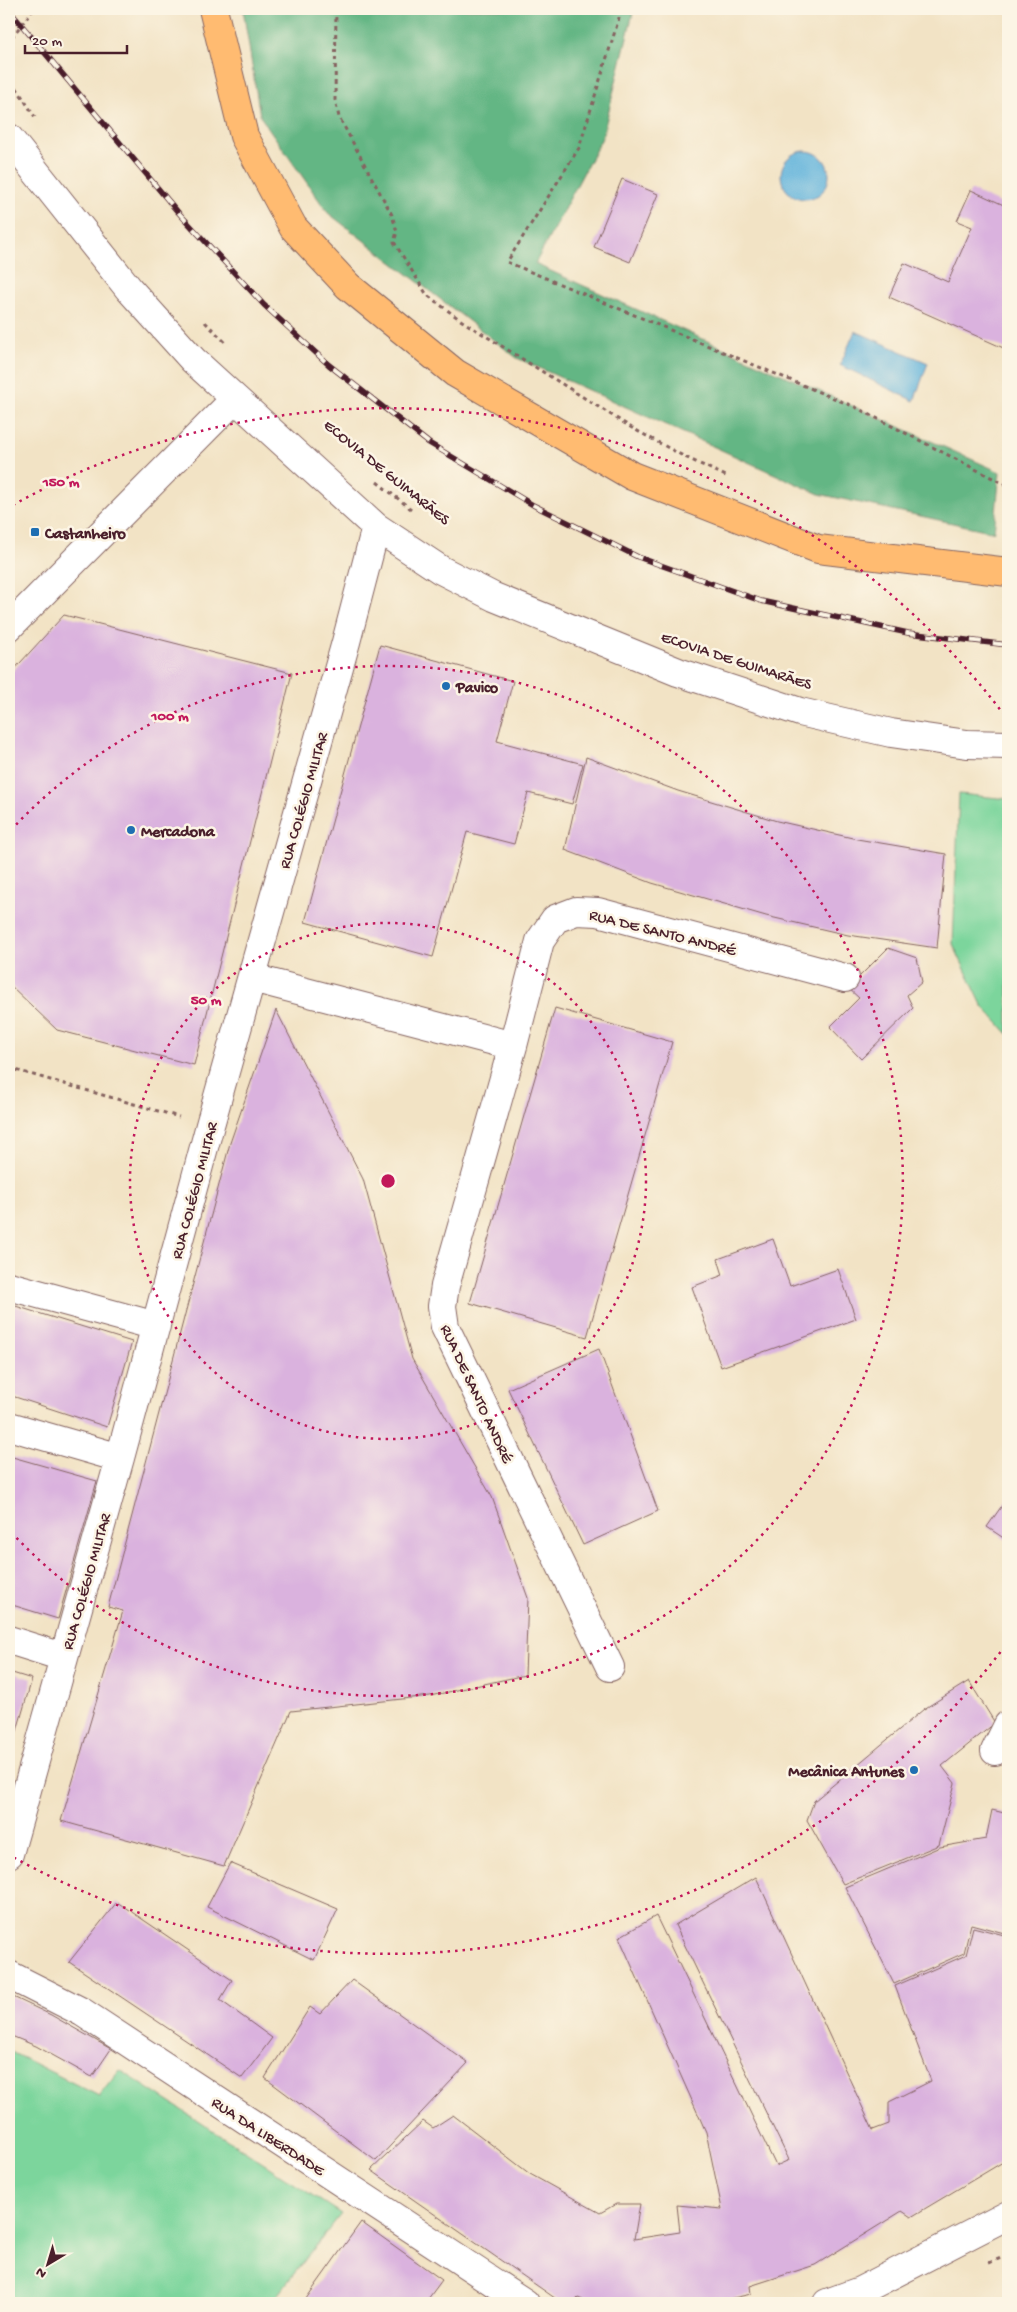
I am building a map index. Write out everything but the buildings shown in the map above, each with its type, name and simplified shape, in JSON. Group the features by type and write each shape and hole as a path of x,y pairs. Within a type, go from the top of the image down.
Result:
{"main road":[{"path":"213,9 244,136 293,227 348,286 455,373 632,476 818,549 1008,572"}],"street":[{"path":"9,138 129,289 193,360 376,527 440,570 494,597 678,672 800,712 891,733 967,744 1008,745"},
{"path":"9,627 235,399"},
{"name":"RUA COLÉGIO MILITAR","path":"9,1854 120,1458 210,1125 346,642 376,527"},
{"name":"RUA DE SANTO ANDRÉ","path":"610,1668 445,1327 442,1306 445,1286 513,1046 540,941 555,919 576,911 598,912 845,978"},
{"path":"252,978 513,1046"},
{"path":"9,1286 156,1326"},
{"path":"9,1426 120,1458"},
{"path":"9,1640 63,1656"},
{"path":"996,1751 1008,1725"},
{"name":"RUA DA LIBERDADE","path":"9,1975 82,2012 525,2303"},
{"path":"827,2303 860,2292 1008,2214"}],"path":[{"path":"34,9 11,38 11,79 37,120"},
{"path":"336,9 335,100 339,116 392,215 397,232 394,242 427,296 462,321 632,428 685,457 736,481"},
{"path":"619,9 618,18 579,148 507,262 854,407 1008,486"},
{"path":"201,318 233,351"},
{"name":"ECOVIA DE GUIMARÃES","path":"369,476 414,512"},
{"path":"9,1068 210,1125"}],"green space":[{"path":"243,9 634,9 602,138 535,264 1000,472 994,532 819,494 517,358 328,213 260,116"},
{"path":"959,794 1008,799 1008,1034 982,1005 953,944"},
{"path":"9,2051 99,2096 120,2070 341,2214 271,2303 9,2303"}],"water":[{"path":"800,151 810,151 822,158 829,170 829,180 822,192 810,199 800,199 792,195 785,188 781,180 781,170 785,162 792,155"},
{"path":"855,331 928,363 914,401 840,365"}],"railway":[{"path":"9,10 177,211 264,305 329,365 429,443 533,505 638,557 761,601 908,633 1008,645"}],"place":[{"name":"Castanheiro","path":"35,532"},
{"name":"Pavico","path":"446,686"},
{"name":"Mercadona","path":"131,830"},
{"name":"Mecânica Antunes","path":"914,1770"}]}
